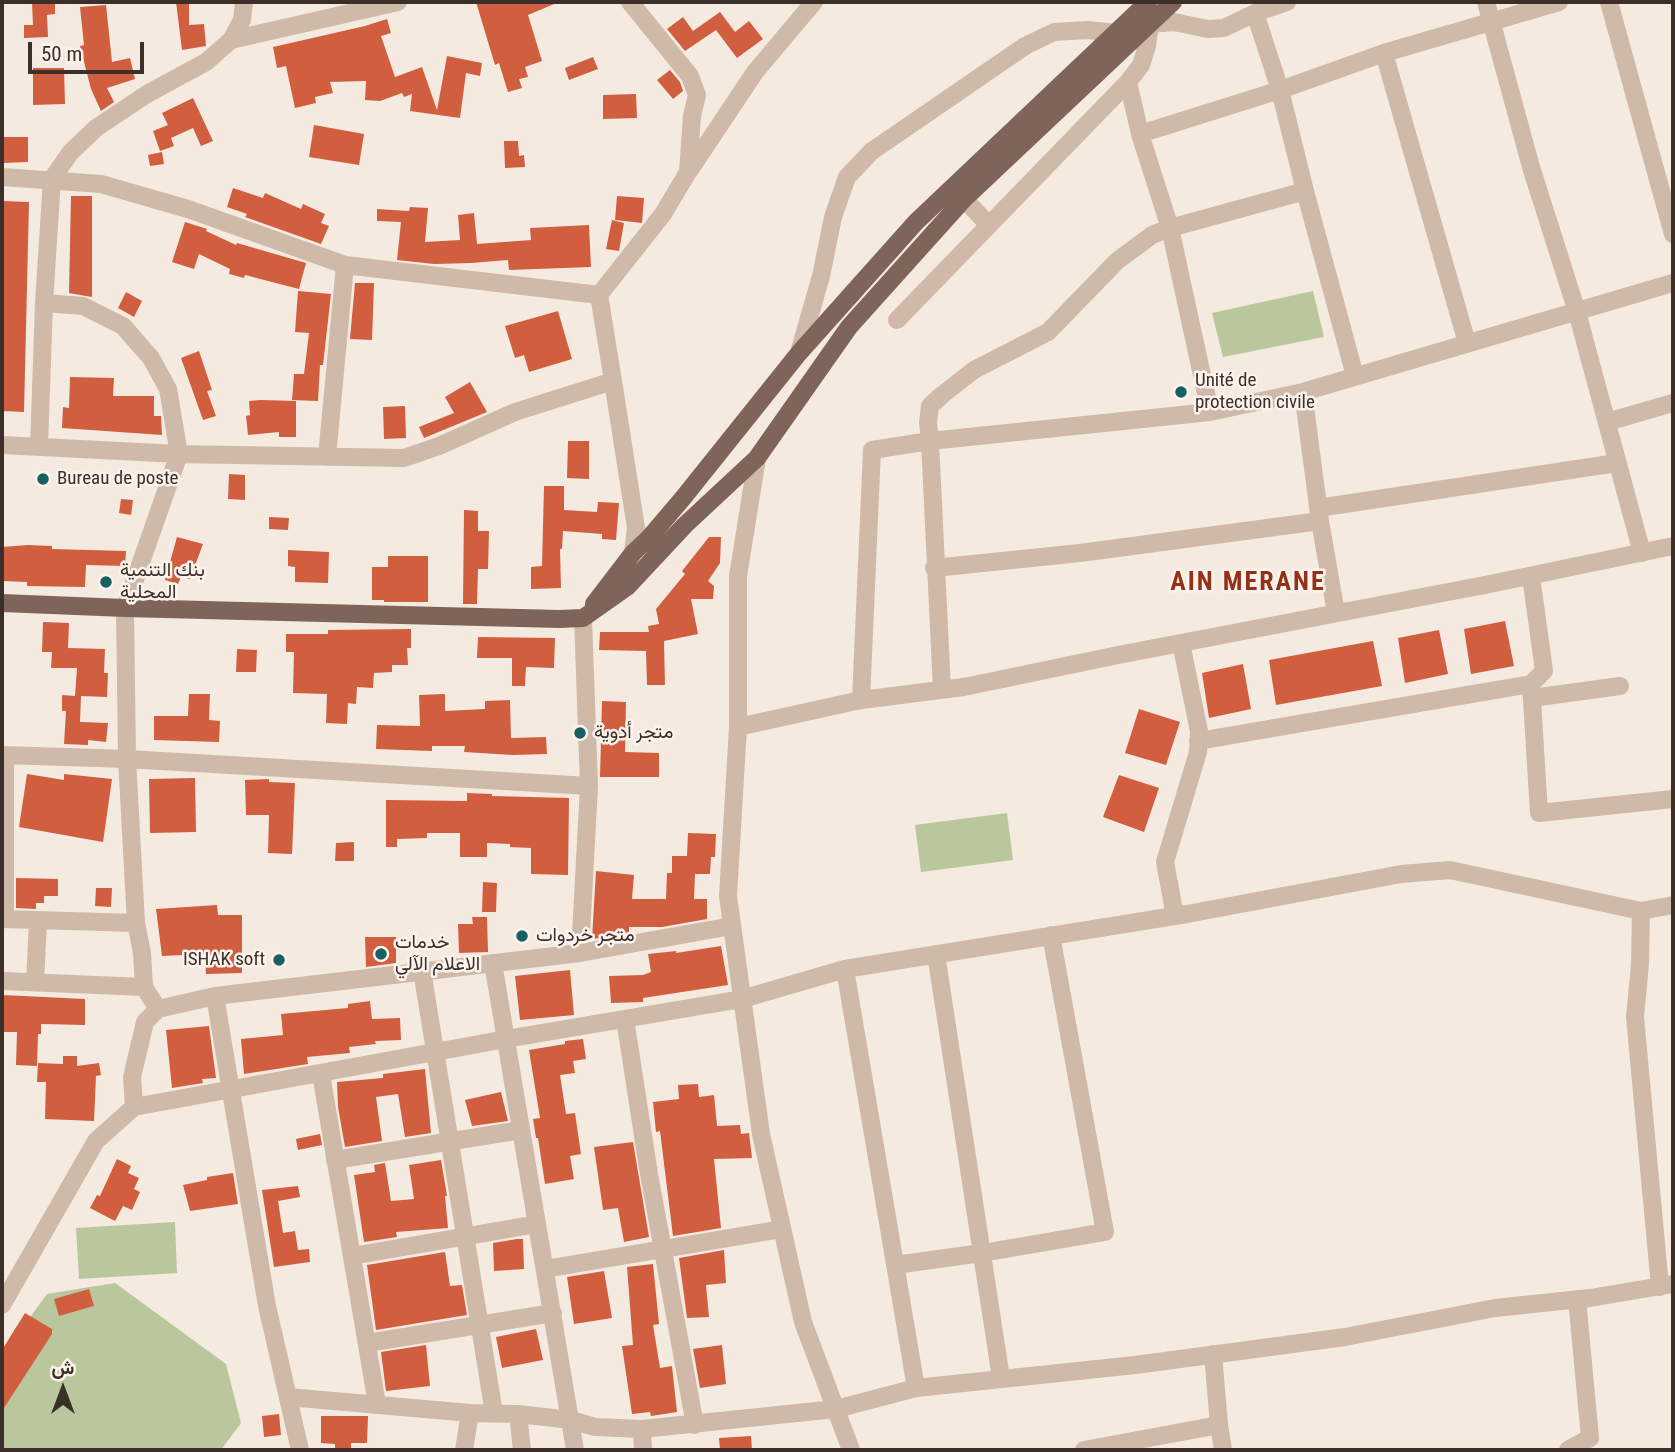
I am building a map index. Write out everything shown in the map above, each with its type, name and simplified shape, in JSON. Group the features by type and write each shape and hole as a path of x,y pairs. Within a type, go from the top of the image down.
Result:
{"main road":[{"path":"583,618 633,553 683,498 799,353 916,222 1148,2"},
{"path":"2,603 583,618 627,587 685,525 757,458 849,327 964,199 1173,2"}],"street":[{"path":"39,446 52,179 70,153 96,128 147,94 206,62 231,40 242,20 244,2"},
{"path":"231,40 398,2"},
{"path":"629,2 690,75 697,95 692,116 688,172"},
{"path":"633,553 636,528 599,295 663,214 755,72 814,2"},
{"path":"897,320 1128,82 1140,65 1147,46 1150,24 1174,22 1208,29 1224,28 1287,2"},
{"path":"1486,2 1531,167 1577,312 1642,553"},
{"path":"1140,134 1280,90 1384,53 1559,2"},
{"path":"1609,2 1673,234"},
{"path":"1255,13 1280,90 1355,376"},
{"path":"799,353 821,276 833,216 847,177 872,151 1025,46 1054,32 1088,30 1116,33"},
{"path":"1384,53 1467,343"},
{"path":"1128,82 1140,134 1170,228 1210,412"},
{"path":"2,177 101,184 163,202 345,265 599,295"},
{"path":"942,690 934,568 928,422 930,407 974,370 1048,332 1117,261 1152,235 1305,191"},
{"path":"964,199 989,225"},
{"path":"327,457 345,265"},
{"path":"861,701 872,450 930,441 1210,412 1303,392 1673,283"},
{"path":"44,303 83,306 123,326 151,358 168,389 179,454 125,608 127,759 136,923 142,953 144,987 158,1009"},
{"path":"2,445 179,454 404,458 439,446 515,412 613,382"},
{"path":"1303,392 1319,515 1336,613"},
{"path":"1607,422 1673,403"},
{"path":"757,458 738,576 738,727 728,896 761,1134 782,1229 803,1322 851,1450"},
{"path":"934,568 1080,553 1617,463"},
{"path":"738,727 861,701 942,690 1531,576 1673,546"},
{"path":"1531,576 1544,671 1531,691 1539,813 1673,799"},
{"path":"580,953 589,786 583,618"},
{"path":"1175,916 1165,862 1198,752 1199,731 1181,643"},
{"path":"1198,741 1531,691 1620,686"},
{"path":"136,923 3,919 4,755 127,759 589,786"},
{"path":"2,1306 96,1141 134,1107 742,999 845,970 1175,916 1401,874 1450,870 1641,911 1673,905"},
{"path":"288,1397 470,1413 518,1414 571,1420 595,1427 642,1429 695,1425 836,1409 916,1388 1135,1365 1345,1337 1495,1308 1666,1285 1635,1017 1641,911"},
{"path":"35,982 38,921"},
{"path":"134,1107 132,1077 145,1022 158,1009 215,996 580,953 732,926"},
{"path":"895,1265 1105,1232 1051,935"},
{"path":"936,954 1001,1378"},
{"path":"493,963 575,1450"},
{"path":"845,970 916,1388"},
{"path":"422,971 494,1413"},
{"path":"2,981 144,987"},
{"path":"215,996 258,1258 300,1450"},
{"path":"625,1019 695,1425"},
{"path":"321,1074 377,1404"},
{"path":"335,1160 521,1130"},
{"path":"352,1256 537,1224"},
{"path":"545,1269 782,1229"},
{"path":"1568,1450 1590,1444 1577,1299"},
{"path":"367,1343 552,1313"},
{"path":"1213,1354 1223,1450"},
{"path":"464,1450 470,1413"},
{"path":"518,1414 522,1450"},
{"path":"1084,1450 1219,1425"},
{"path":"642,1429 643,1450"}],"green space":[{"path":"1313,291 1324,337 1223,357 1212,313"},
{"path":"1007,813 1013,860 921,872 915,825"},
{"path":"175,1222 177,1273 79,1279 76,1228"},
{"path":"115,1283 226,1364 241,1423 221,1450 2,1450 2,1356 47,1294"}],"building":[{"path":"32,2 55,2 55,14 47,15 48,37 24,38 24,25 33,25"},
{"path":"176,2 189,2 189,25 204,24 206,46 182,50"},
{"path":"476,2 559,2 528,15 542,61 525,67 528,77 519,79 522,88 508,92 499,63 495,65"},
{"path":"106,5 112,62 130,58 135,79 107,88 114,102 101,111 91,89 80,46 84,45 80,7"},
{"path":"720,12 735,32 749,21 763,39 737,58 716,30 685,51 667,29 683,17 693,31"},
{"path":"387,19 391,33 381,36 395,77 422,67 437,110 447,56 482,63 480,76 466,73 460,118 410,111 412,94 404,97 402,93 380,101 365,100 366,81 330,82 333,93 315,97 316,103 295,108 286,66 277,68 273,47"},
{"path":"593,57 598,69 569,80 565,68"},
{"path":"33,68 64,68 65,104 33,105"},
{"path":"670,70 680,82 683,91 673,99 657,80"},
{"path":"636,94 637,118 603,119 603,95"},
{"path":"193,98 213,141 201,146 193,128 171,138 174,146 160,151 153,131 168,125 162,113"},
{"path":"314,125 364,134 359,165 309,157"},
{"path":"2,137 28,137 28,162 2,163"},
{"path":"504,141 518,141 519,156 524,155 525,167 505,168"},
{"path":"162,152 164,164 150,166 148,155"},
{"path":"233,188 263,198 265,193 301,209 303,204 325,214 321,223 329,226 321,244 245,217 247,214 227,207"},
{"path":"71,196 92,196 92,297 69,293"},
{"path":"617,196 644,198 642,223 615,220"},
{"path":"2,201 29,202 24,412 2,411"},
{"path":"410,207 428,208 425,242 460,240 458,215 474,213 477,244 531,240 530,228 589,225 591,267 509,270 508,260 434,264 397,260 401,222 377,221 377,209 409,211"},
{"path":"612,220 624,223 619,251 606,249"},
{"path":"185,222 207,229 206,231 236,245 237,243 306,263 299,289 245,275 244,278 229,274 230,269 199,254 194,269 172,262"},
{"path":"355,283 374,283 372,340 350,339"},
{"path":"298,291 331,294 323,365 320,365 318,401 292,400 294,374 304,374 309,333 295,332"},
{"path":"126,292 142,301 134,317 118,308"},
{"path":"558,311 572,359 529,372 524,355 515,358 505,326"},
{"path":"199,351 212,390 207,391 216,416 203,420 181,358"},
{"path":"70,377 114,378 113,396 154,396 154,416 161,416 162,435 62,428 63,407 69,408"},
{"path":"470,382 487,412 424,438 419,427 454,413 445,397"},
{"path":"249,401 296,401 296,437 279,437 279,432 248,435 246,416 250,415"},
{"path":"405,406 406,438 384,439 383,407"},
{"path":"568,441 589,441 589,479 567,478"},
{"path":"229,474 245,475 245,500 228,499"},
{"path":"544,486 564,486 564,510 597,512 598,502 619,503 616,540 602,539 602,534 563,531 560,549 561,588 531,589 531,567 542,566"},
{"path":"121,499 133,500 131,515 119,513"},
{"path":"464,510 478,511 478,531 489,531 488,569 478,569 477,604 463,604"},
{"path":"269,517 289,518 288,530 269,529"},
{"path":"177,537 203,544 190,579 181,577 178,584 165,580"},
{"path":"709,537 721,537 720,563 708,581 714,586 713,599 691,599 698,634 664,641 665,685 647,685 646,651 599,650 600,632 649,632 648,626 659,624 656,609 685,574 682,571"},
{"path":"52,546 52,549 126,551 125,566 86,565 85,587 27,586 27,582 2,581 2,547"},
{"path":"288,550 329,552 328,583 295,582 295,567 288,566"},
{"path":"388,556 428,556 428,602 372,600 372,567 388,567"},
{"path":"1505,621 1514,666 1471,674 1464,629"},
{"path":"43,622 69,623 68,648 105,649 107,697 81,696 80,722 108,723 106,742 88,740 88,745 64,744 66,711 62,711 62,695 75,696 77,668 51,668 52,652 42,652"},
{"path":"411,629 411,648 407,648 408,665 392,665 392,672 374,673 373,688 357,687 356,704 348,703 347,724 326,723 327,694 293,693 294,652 286,652 286,634 328,634 328,630"},
{"path":"1439,630 1448,674 1405,683 1398,638"},
{"path":"478,637 555,638 554,668 526,667 525,686 512,686 512,658 477,658"},
{"path":"1373,641 1382,686 1276,705 1269,660"},
{"path":"237,649 257,650 256,672 236,672"},
{"path":"1243,664 1251,709 1209,718 1202,673"},
{"path":"189,694 210,694 209,720 220,721 219,742 154,740 154,716 188,716"},
{"path":"445,694 445,711 485,709 485,701 510,700 511,738 546,737 547,754 464,752 465,746 432,746 432,751 376,749 377,725 420,726 419,695"},
{"path":"602,701 626,702 625,752 659,753 659,777 600,777"},
{"path":"1139,709 1180,722 1166,765 1125,753"},
{"path":"27,774 64,780 64,774 112,779 103,842 19,827"},
{"path":"1119,775 1159,788 1144,832 1103,817"},
{"path":"195,778 196,832 150,833 149,779"},
{"path":"269,779 269,782 295,783 292,854 268,853 269,815 246,815 245,780"},
{"path":"467,793 569,798 568,875 531,874 531,848 510,847 510,844 487,843 487,857 460,857 460,833 427,833 427,838 397,839 397,847 386,847 386,800 467,801"},
{"path":"688,833 716,834 715,857 711,857 710,874 695,874 694,899 707,899 707,919 662,927 629,927 629,933 607,931 607,937 592,939 596,871 634,875 632,899 666,899 667,873 672,873 672,856 687,856"},
{"path":"354,842 354,861 335,861 336,843"},
{"path":"16,878 58,879 58,896 44,896 44,903 36,903 36,909 16,908"},
{"path":"483,882 497,883 496,912 482,912"},
{"path":"96,888 112,888 111,907 95,906"},
{"path":"217,905 218,915 242,915 242,973 206,974 205,954 162,956 156,909"},
{"path":"472,917 487,917 488,952 459,953 458,924 473,924"},
{"name":"خدمات الاعلام الآلي","path":"365,937 396,937 396,963 366,967"},
{"path":"721,946 728,985 643,998 643,1002 611,1003 609,976 643,975 651,972 648,954"},
{"path":"570,970 574,1015 520,1020 515,976"},
{"path":"2,995 85,999 85,1025 41,1024 37,1066 16,1065 17,1032 2,1032"},
{"path":"370,1001 372,1019 400,1018 401,1040 375,1041 376,1044 349,1047 350,1053 307,1057 308,1064 244,1074 241,1039 283,1035 281,1014 348,1008 348,1004"},
{"path":"209,1026 216,1078 202,1079 203,1083 172,1088 166,1030"},
{"path":"583,1039 586,1059 573,1061 575,1073 560,1075 566,1114 575,1113 581,1154 570,1156 574,1179 545,1184 533,1119 540,1118 529,1050"},
{"path":"63,1056 77,1056 77,1066 99,1063 101,1075 96,1076 94,1121 45,1119 46,1082 37,1082 38,1063 63,1064"},
{"path":"425,1069 431,1133 405,1137 398,1094 376,1097 382,1141 345,1147 337,1082 383,1078 383,1074"},
{"path":"698,1084 699,1097 714,1095 717,1126 740,1125 741,1134 749,1133 752,1158 714,1159 721,1228 673,1236 660,1131 656,1132 653,1102 679,1099 678,1085"},
{"path":"501,1092 508,1121 472,1126 465,1100"},
{"path":"320,1134 322,1145 298,1150 296,1139"},
{"path":"633,1142 649,1237 624,1242 618,1208 603,1210 594,1147"},
{"path":"117,1159 131,1166 128,1173 139,1178 134,1189 140,1192 132,1210 123,1206 115,1221 90,1208 97,1195 100,1196"},
{"path":"441,1160 447,1196 448,1228 396,1232 397,1237 364,1242 354,1175 375,1172 374,1165 385,1163 391,1201 414,1199 409,1165"},
{"path":"233,1173 238,1204 190,1211 183,1185 207,1180 207,1177"},
{"path":"298,1186 300,1197 278,1201 283,1233 295,1231 298,1250 309,1249 310,1262 274,1267 262,1190"},
{"path":"523,1239 524,1269 494,1271 493,1243"},
{"path":"724,1250 726,1283 706,1285 709,1317 687,1318 679,1258"},
{"path":"445,1252 450,1286 462,1285 467,1315 376,1330 367,1265"},
{"path":"653,1264 659,1324 653,1325 660,1368 672,1366 677,1412 651,1416 650,1412 632,1414 622,1346 633,1345 627,1267"},
{"path":"604,1271 612,1318 574,1324 567,1277"},
{"path":"89,1289 94,1306 59,1316 54,1299"},
{"path":"25,1313 52,1329 52,1334 2,1411 2,1350"},
{"path":"536,1329 543,1360 502,1368 496,1337"},
{"path":"426,1345 430,1386 386,1391 381,1352"},
{"path":"722,1345 726,1384 700,1388 693,1349"},
{"path":"279,1414 281,1435 264,1437 262,1416"},
{"path":"321,1416 368,1416 367,1443 351,1443 351,1450 335,1450 335,1444 321,1443"},
{"path":"751,1436 752,1450 720,1450 719,1438"}],"place":[{"name":"Unité de protection civile","path":"1181,392"},
{"name":"Bureau de poste","path":"43,479"},
{"name":"بنك التنمية المحلية","path":"106,582"},
{"name":"متجر أدوية","path":"580,733"},
{"name":"متجر خردوات","path":"522,936"},
{"name":"خدمات الاعلام الآلي","path":"381,954"},
{"name":"ISHAK soft","path":"279,960"}],"district":[{"name":"AIN MERANE","path":"1248,583"}]}
